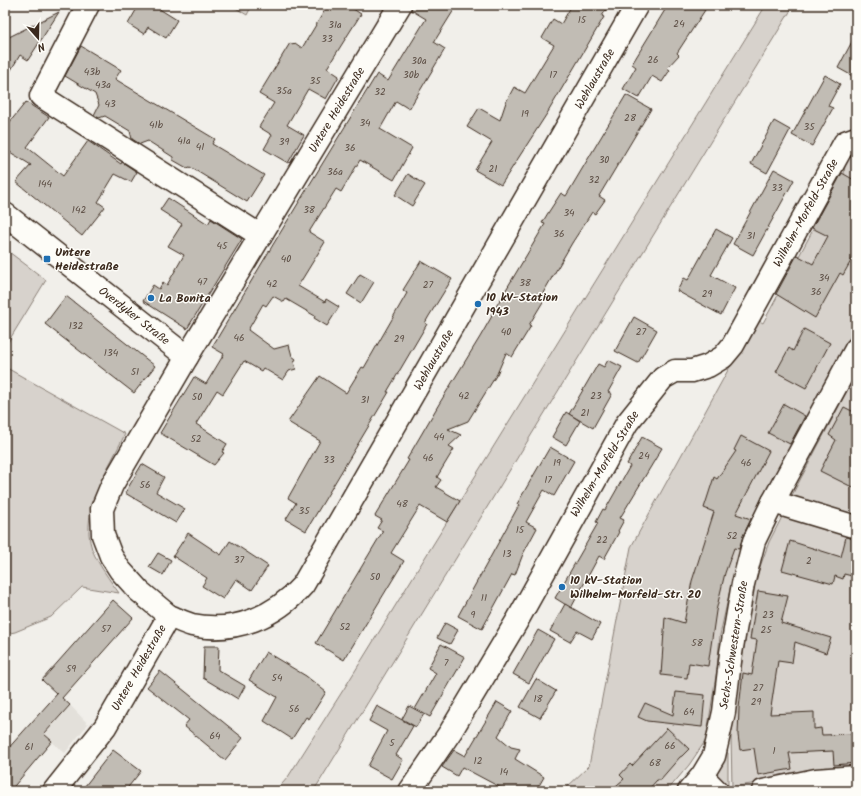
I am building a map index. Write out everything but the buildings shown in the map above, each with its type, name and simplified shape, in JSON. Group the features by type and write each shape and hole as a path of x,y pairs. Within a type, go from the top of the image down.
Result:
{"street":[{"path":"88,5 41,96 261,236"},
{"name":"Untere Heidestraße","path":"54,791 105,727 169,616 140,591 120,570 111,556 103,535 102,509 112,485 187,357 400,5"},
{"name":"Wehlaustraße","path":"169,616 193,625 218,626 247,622 271,613 283,606 303,585 638,5"},
{"name":"Wilhelm-Morfeld-Straße","path":"410,791 451,731 517,621 627,422 663,378 676,371 692,371 708,366 723,357 733,345 845,142 856,138"},
{"name":"Overdyker Straße","path":"5,214 187,357"},
{"name":"Sechs-Schwestern-Straße","path":"703,786 714,756 724,712 731,653 743,584 754,541 773,502 856,348"},
{"path":"773,502 856,527"},
{"path":"762,791 816,780 856,777"}],"shaded area":[{"path":"231,5 252,5 247,15"},
{"path":"766,5 794,5 318,784 313,791 276,791 288,777 347,684"},
{"path":"856,153 856,326 751,520 731,585 720,635 717,669 706,740 689,765 667,791 563,791 589,766 631,547 756,319 763,323 821,215 815,211 830,183 837,186 844,174 846,157"},
{"path":"5,249 46,280 5,347"},
{"path":"5,367 125,434 104,475 89,519 89,534 94,554 119,593 82,587 51,617 15,632 5,634"},
{"path":"856,374 856,518 791,497"},
{"path":"783,515 856,537 856,771 808,775 732,787 731,735 750,607 757,575 769,542"},
{"path":"70,705 88,724 65,753 44,735"},
{"path":"725,751 728,753 728,787 723,788 714,773"}],"place":[{"name":"Untere Heidestraße","path":"47,259"},
{"name":"La Bonita","path":"151,298"},
{"name":"10 kV-Station 1943","path":"478,304"},
{"name":"10 kV-Station Wilhelm-Morfeld-Str. 20","path":"562,587"}]}
